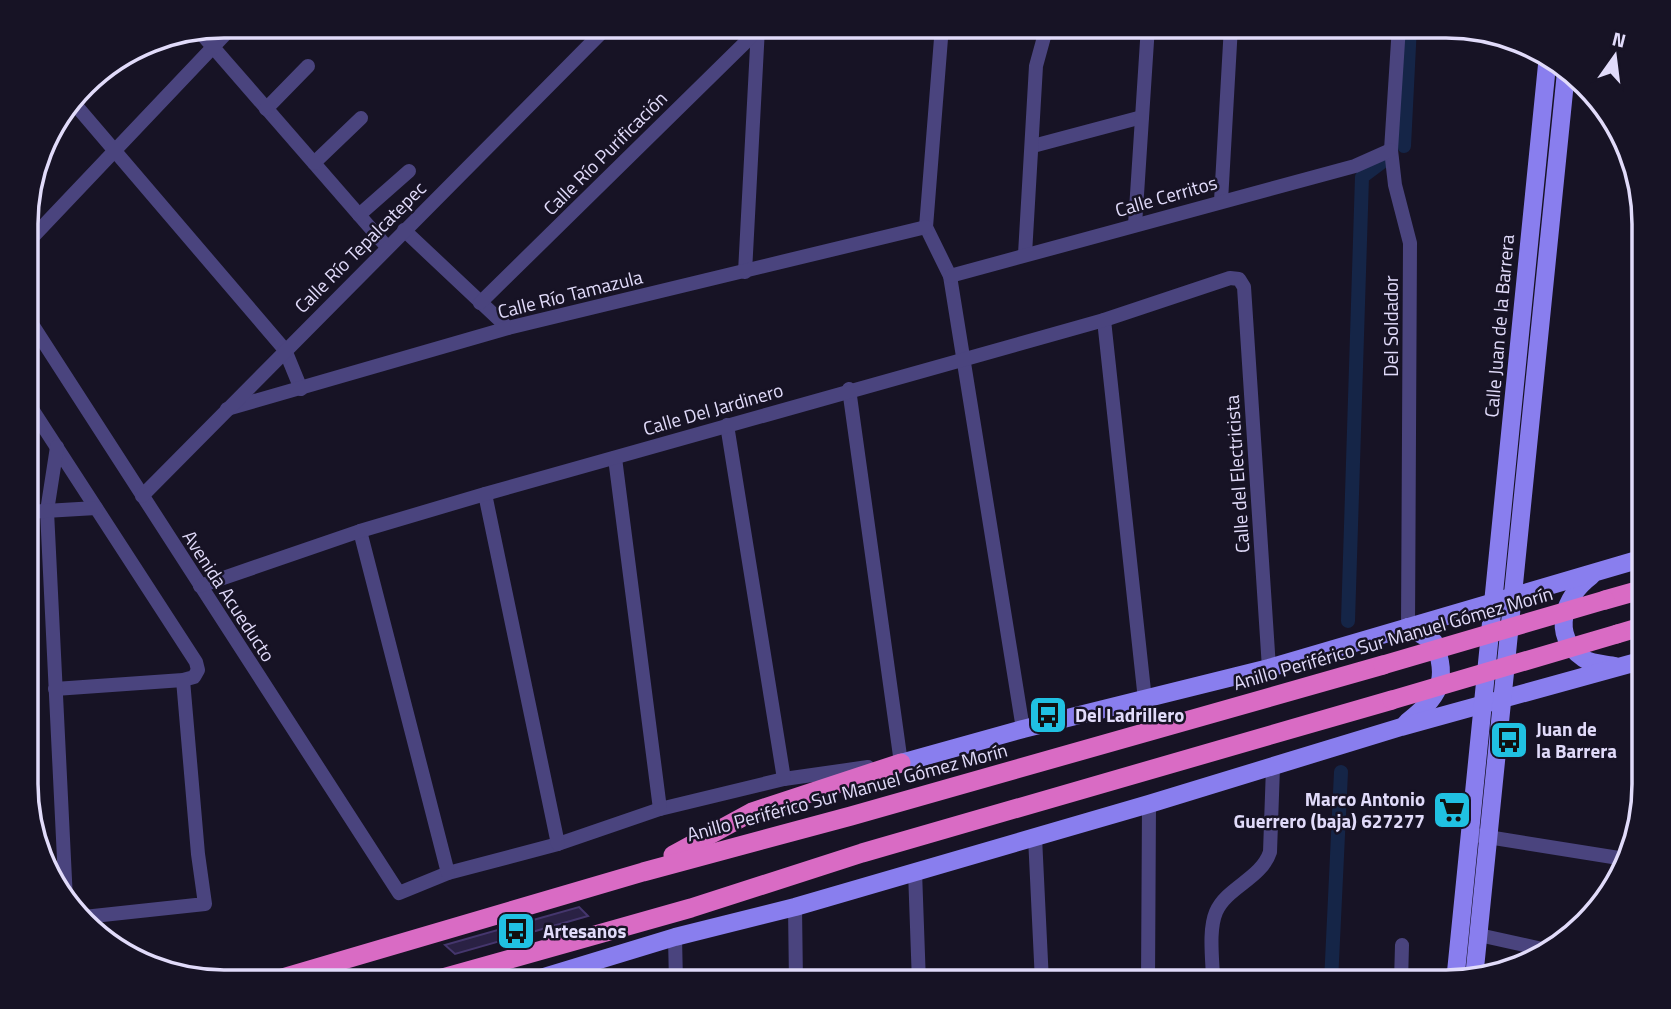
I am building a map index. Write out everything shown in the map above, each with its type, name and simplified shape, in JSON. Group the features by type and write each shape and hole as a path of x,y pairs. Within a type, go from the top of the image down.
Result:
{"highway":[{"name":"Anillo Periférico Sur Manuel Gómez Morín","path":"306,970 1632,592"},
{"path":"470,970 691,908 862,853 1632,630"},
{"path":"643,872 752,812 901,763"}],"main road":[{"name":"Calle Juan de la Barrera","path":"1456,970 1547,68"},
{"name":"Calle Juan de la Barrera","path":"1475,968 1565,82"},
{"path":"1541,118 1560,120"},
{"path":"1529,228 1549,230"},
{"path":"901,763 1023,729 1269,668 1632,562"},
{"path":"1594,573 1577,586 1566,602 1563,625 1569,641 1584,659 1620,667"},
{"path":"1401,727 1428,707 1443,676 1434,642 1408,627"},
{"path":"567,970 1149,804 1401,727 1632,664"}],"street":[{"path":"39,230 112,150 220,39"},
{"name":"Calle Río Tepalcatepec","path":"142,496 595,39"},
{"name":"Calle Río Purificación","path":"480,303 747,39"},
{"path":"745,272 757,39"},
{"path":"941,39 926,227 950,276 1023,729"},
{"path":"1026,254 1036,66 1043,39"},
{"path":"1135,225 1148,39"},
{"path":"1221,201 1230,39"},
{"name":"Del Soldador","path":"1398,39 1391,150 1395,185 1410,243 1408,627"},
{"path":"207,40 387,247"},
{"path":"267,109 308,66"},
{"path":"79,109 285,350 300,389"},
{"path":"1033,146 1142,117"},
{"path":"314,163 362,118"},
{"name":"Calle Cerritos","path":"950,276 1355,166 1391,150"},
{"path":"359,215 409,171"},
{"name":"Calle Río Tamazula","path":"227,409 508,328 926,227"},
{"path":"404,230 508,328"},
{"name":"Calle Del Jardinero","path":"200,586 359,531 849,389 1104,320 1230,278 1239,279"},
{"name":"Calle del Electricista","path":"1239,279 1244,287 1269,668"},
{"path":"1104,320 1145,700"},
{"name":"Avenida Acueducto","path":"39,335 399,893 448,873"},
{"path":"359,531 448,873 558,844 660,809 784,779 901,763 849,389"},
{"path":"39,420 196,662 198,670 194,677 183,680 55,689"},
{"path":"727,425 784,779"},
{"path":"57,447 47,511 62,876"},
{"path":"615,458 660,809"},
{"path":"485,494 558,844"},
{"path":"39,511 96,508"},
{"path":"94,916 205,904 183,680"},
{"path":"1213,970 1215,915 1220,904 1266,863 1270,852 1273,767"},
{"path":"1148,970 1149,804"},
{"path":"1469,834 1617,858"},
{"path":"1035,837 1041,970"},
{"path":"915,871 919,970"},
{"path":"794,907 796,970"},
{"path":"1479,935 1535,947"},
{"path":"675,937 676,970"},
{"path":"1401,970 1402,945"}],"building":[{"name":"Artesanos","path":"579,907 588,916 455,954 445,945"}],"waterway":[{"path":"1404,146 1409,39"},
{"path":"1348,621 1362,177 1382,162"},
{"path":"1332,970 1341,772"}],"place":[{"name":"Del Ladrillero","path":"1048,715"},
{"name":"Juan de la Barrera","path":"1509,740"},
{"name":"Marco Antonio Guerrero (baja) 627277","path":"1452,810"},
{"name":"Artesanos","path":"516,931"}]}
